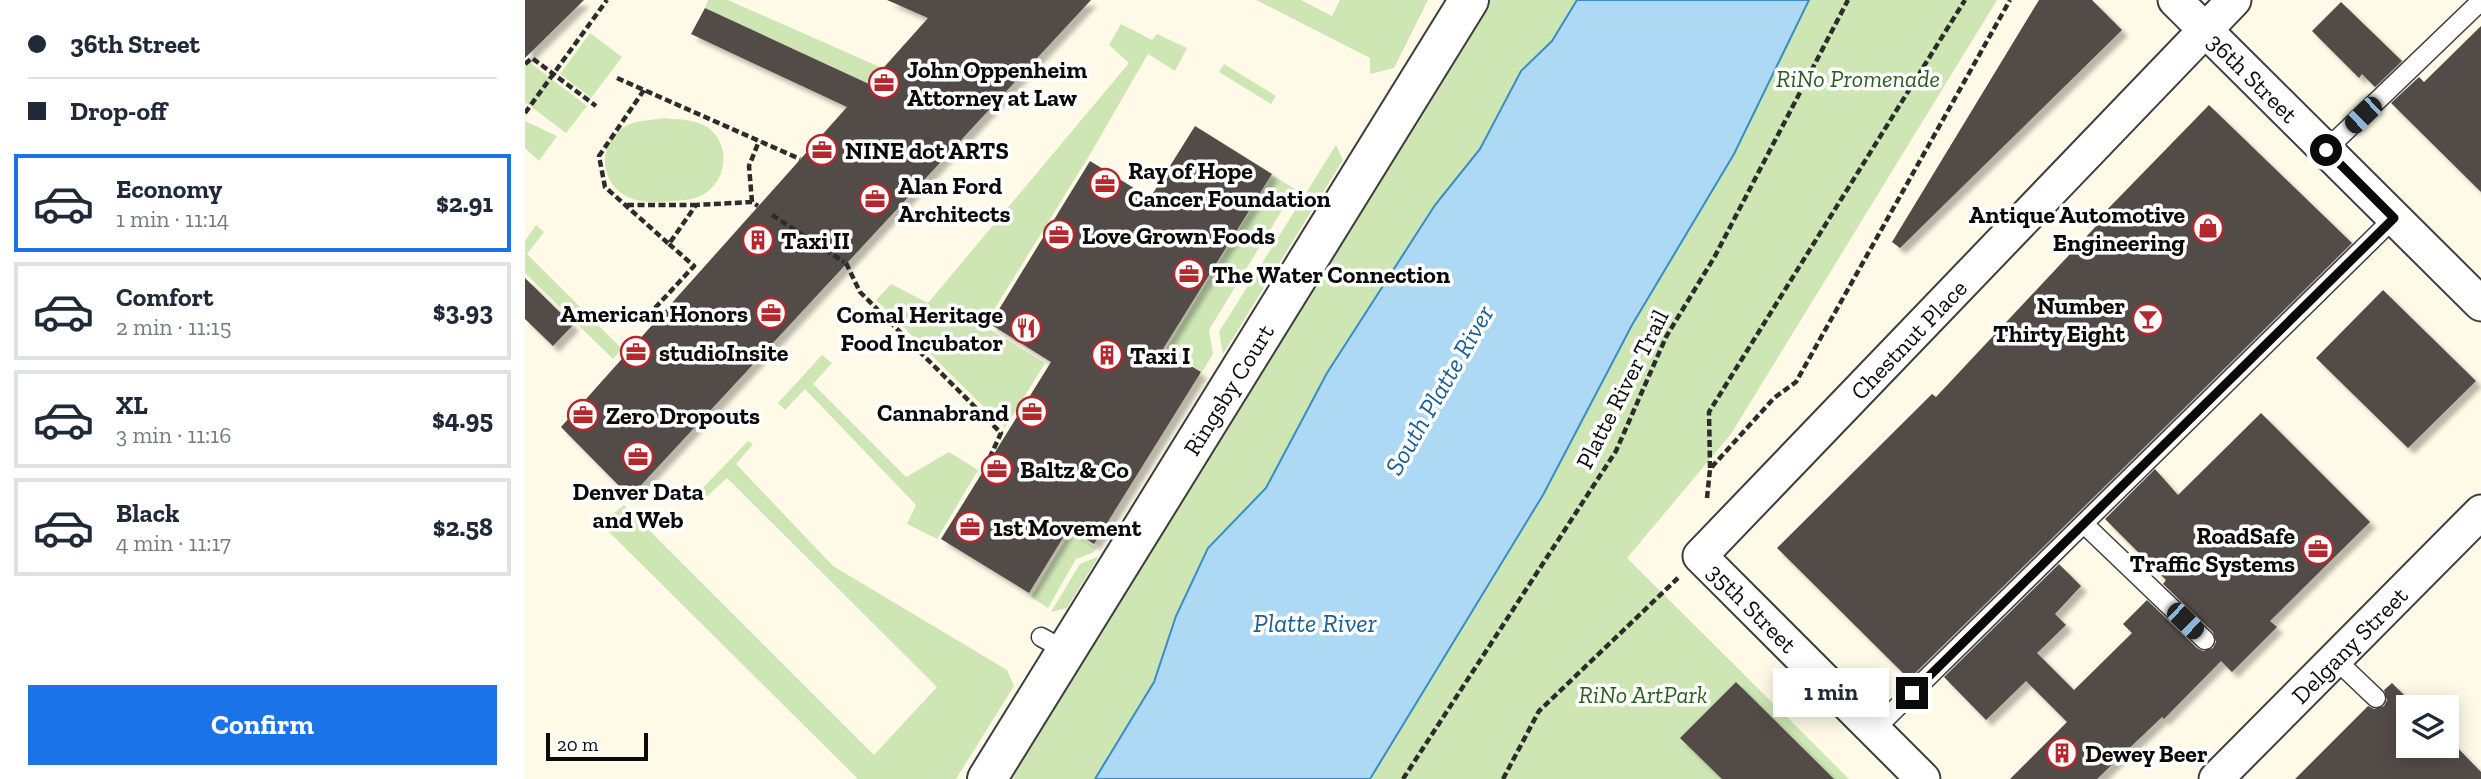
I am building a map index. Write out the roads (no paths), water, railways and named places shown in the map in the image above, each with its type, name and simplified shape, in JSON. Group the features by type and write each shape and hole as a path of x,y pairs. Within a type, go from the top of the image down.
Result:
{"street":[{"name":"Ringsby Court","path":"987,779 1053,644 1469,0"},
{"name":"36th Street","path":"2175,0 2481,304"},
{"name":"Chestnut Place","path":"1700,556 2234,0"},
{"name":"Delgany Street","path":"2216,779 2481,512"},
{"name":"35th Street","path":"1700,556 1923,779"}],"lane":[{"path":"2326,150 2481,1"},
{"path":"1874,730 2394,218"},
{"path":"2084,524 2205,640"},
{"path":"2335,659 2377,698"}],"water":[{"name":"Platte River","path":"1577,0 1809,0 1734,154 1632,325 1543,495 1370,779 1095,779 1154,682 1176,616 1208,548 1266,488 1327,373 1435,205 1480,149 1521,71 1552,41"}],"place":[{"name":"John Oppenheim Attorney at Law","path":"884,83"},
{"name":"NINE dot ARTS","path":"822,150"},
{"name":"Ray of Hope Cancer Foundation","path":"1105,184"},
{"name":"Alan Ford Architects","path":"875,199"},
{"name":"Antique Automotive Engineering","path":"2208,228"},
{"name":"Love Grown Foods","path":"1059,235"},
{"name":"Taxi II","path":"758,240"},
{"name":"The Water Connection","path":"1189,274"},
{"name":"American Honors","path":"771,313"},
{"name":"Number Thirty Eight","path":"2148,319"},
{"name":"Comal Heritage Food Incubator","path":"1026,328"},
{"name":"studioInsite","path":"636,352"},
{"name":"Taxi I","path":"1107,355"},
{"name":"Cannabrand","path":"1032,412"},
{"name":"Zero Dropouts","path":"583,415"},
{"name":"Denver Data and Web","path":"638,457"},
{"name":"Baltz & Co","path":"997,469"},
{"name":"1st Movement","path":"970,527"},
{"name":"RoadSafe Traffic Systems","path":"2318,549"},
{"name":"Dewey Beer","path":"2062,753"}],"park label":[{"name":"RiNo Promenade","path":"1858,78"},
{"name":"RiNo ArtPark","path":"1643,694"}],"water label":[{"name":"South Platte River","path":"1439,390"}]}
